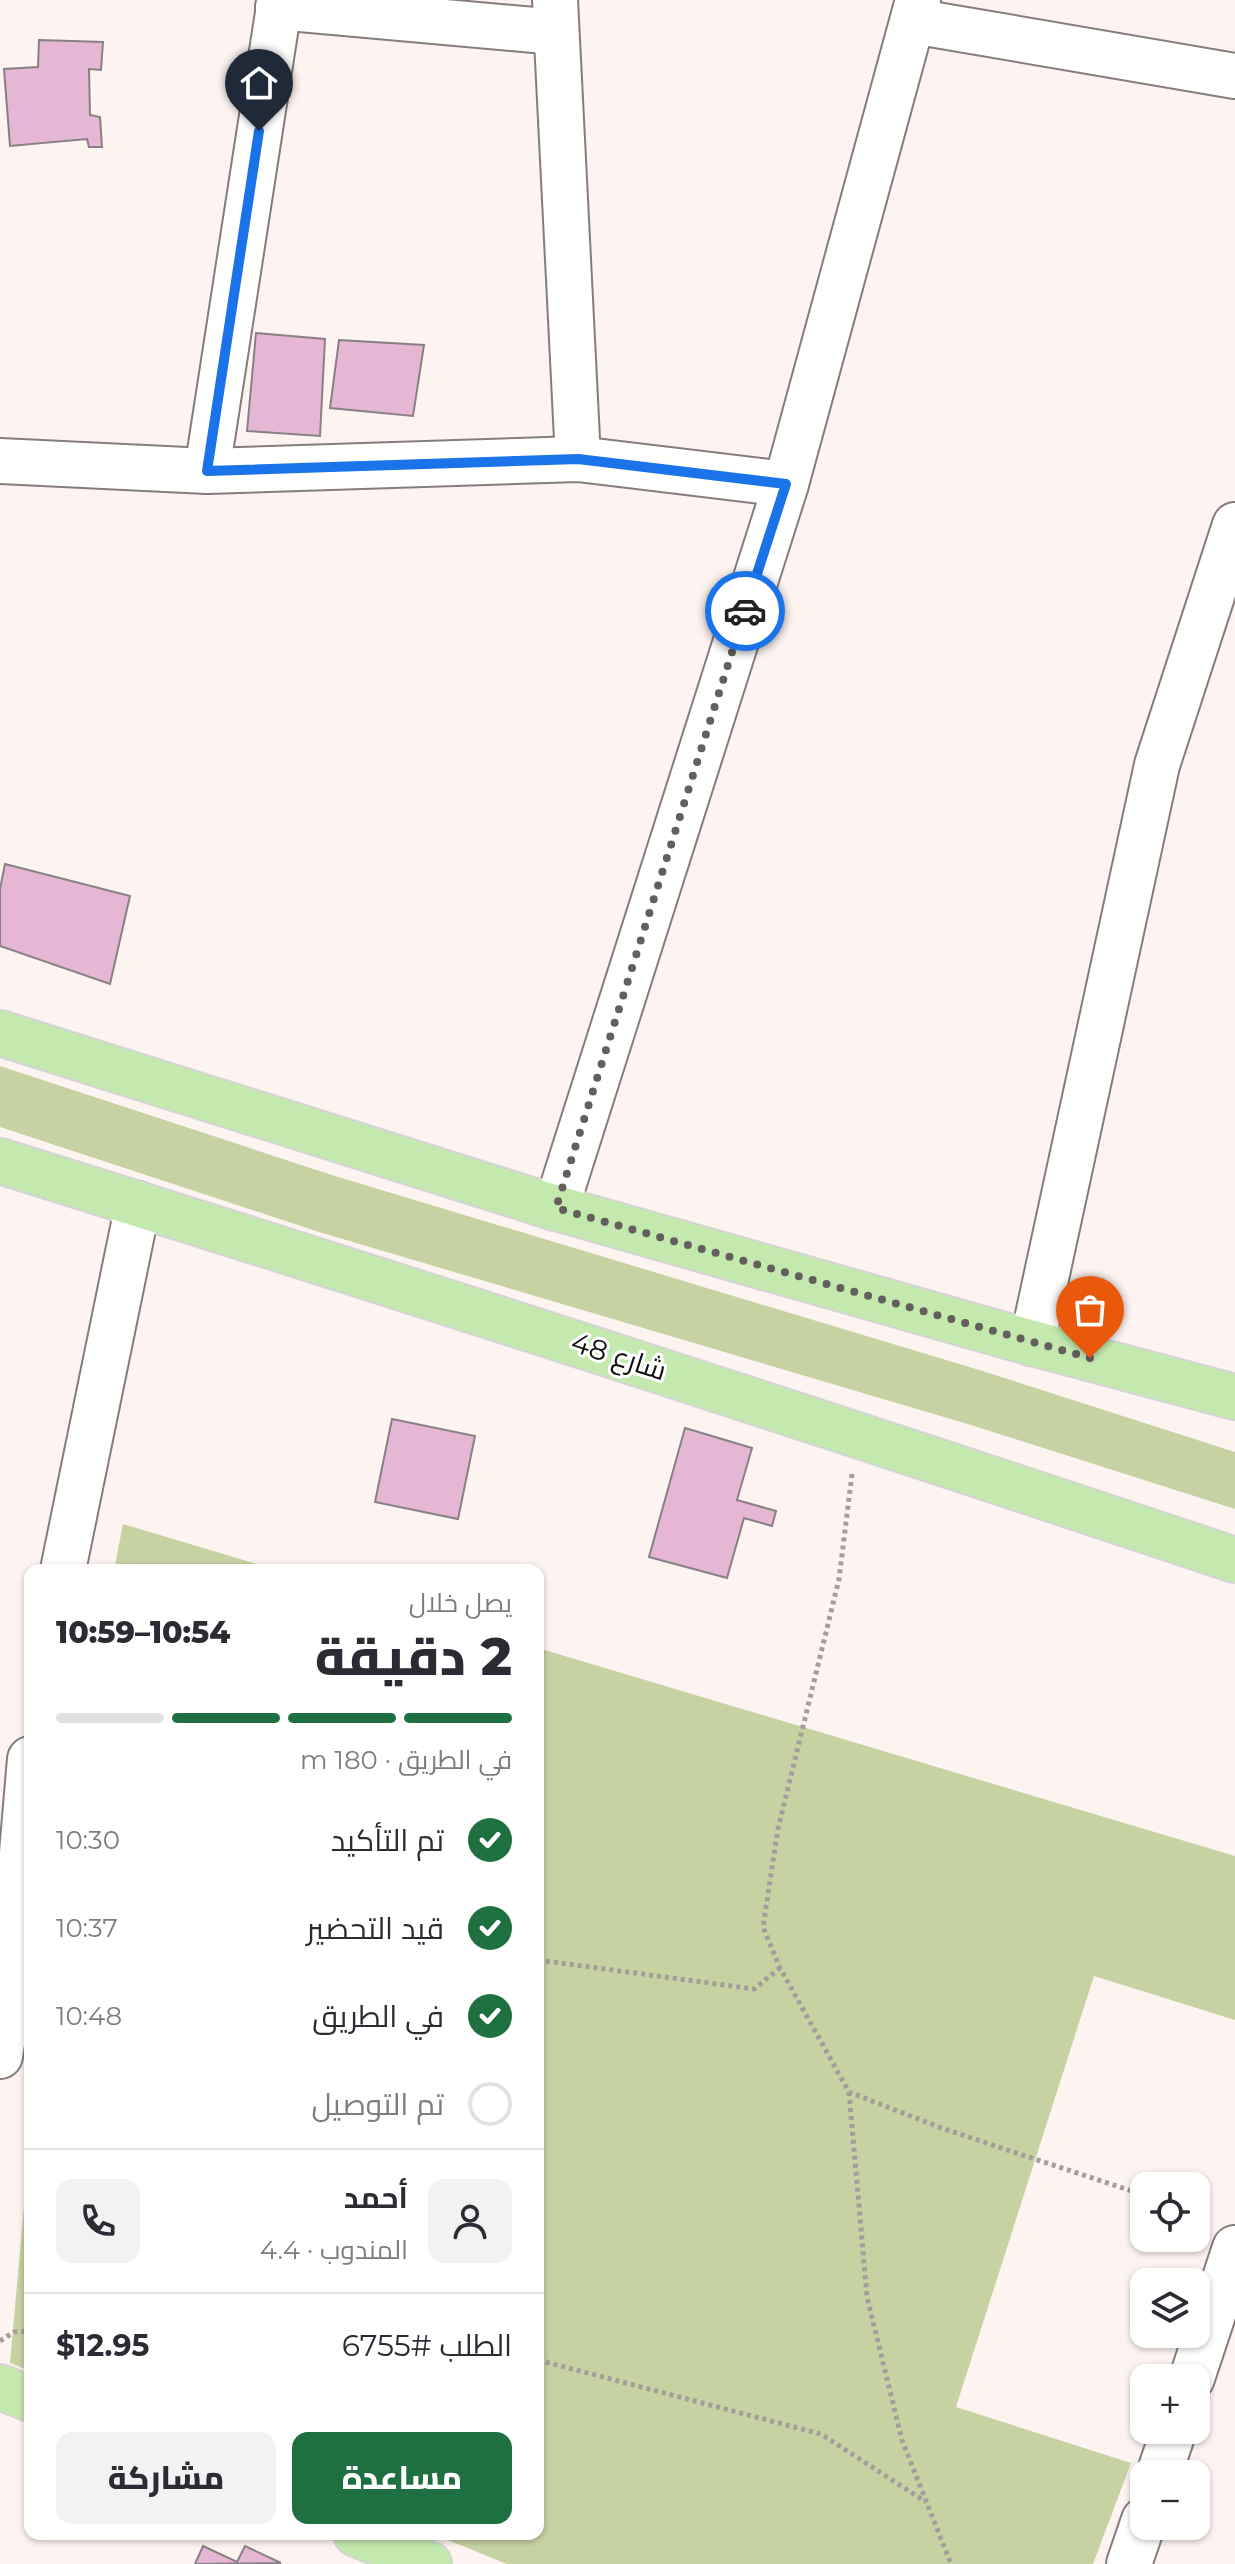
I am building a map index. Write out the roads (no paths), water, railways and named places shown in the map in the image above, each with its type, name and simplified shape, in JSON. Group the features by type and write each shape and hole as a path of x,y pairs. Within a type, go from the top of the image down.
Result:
{"main road":[{"path":"0,1033 556,1208 1032,1343 1235,1397"},
{"name":"48 شارع","path":"0,1161 428,1294 1235,1560"},
{"path":"0,2387 24,2397"},
{"path":"371,2540 429,2564"}],"street":[{"path":"207,471 279,4 556,16 578,459"},
{"path":"556,1208 786,484 915,10 1235,76"},
{"path":"0,461 207,471 578,459 786,484"},
{"path":"1032,1343 1157,765 1225,590 1235,525"},
{"path":"64,1564 138,1204"},
{"path":"0,2056 10,1993 24,1829"},
{"path":"1197,2364 1235,2248"},
{"path":"1129,2564 1137,2540"}]}
